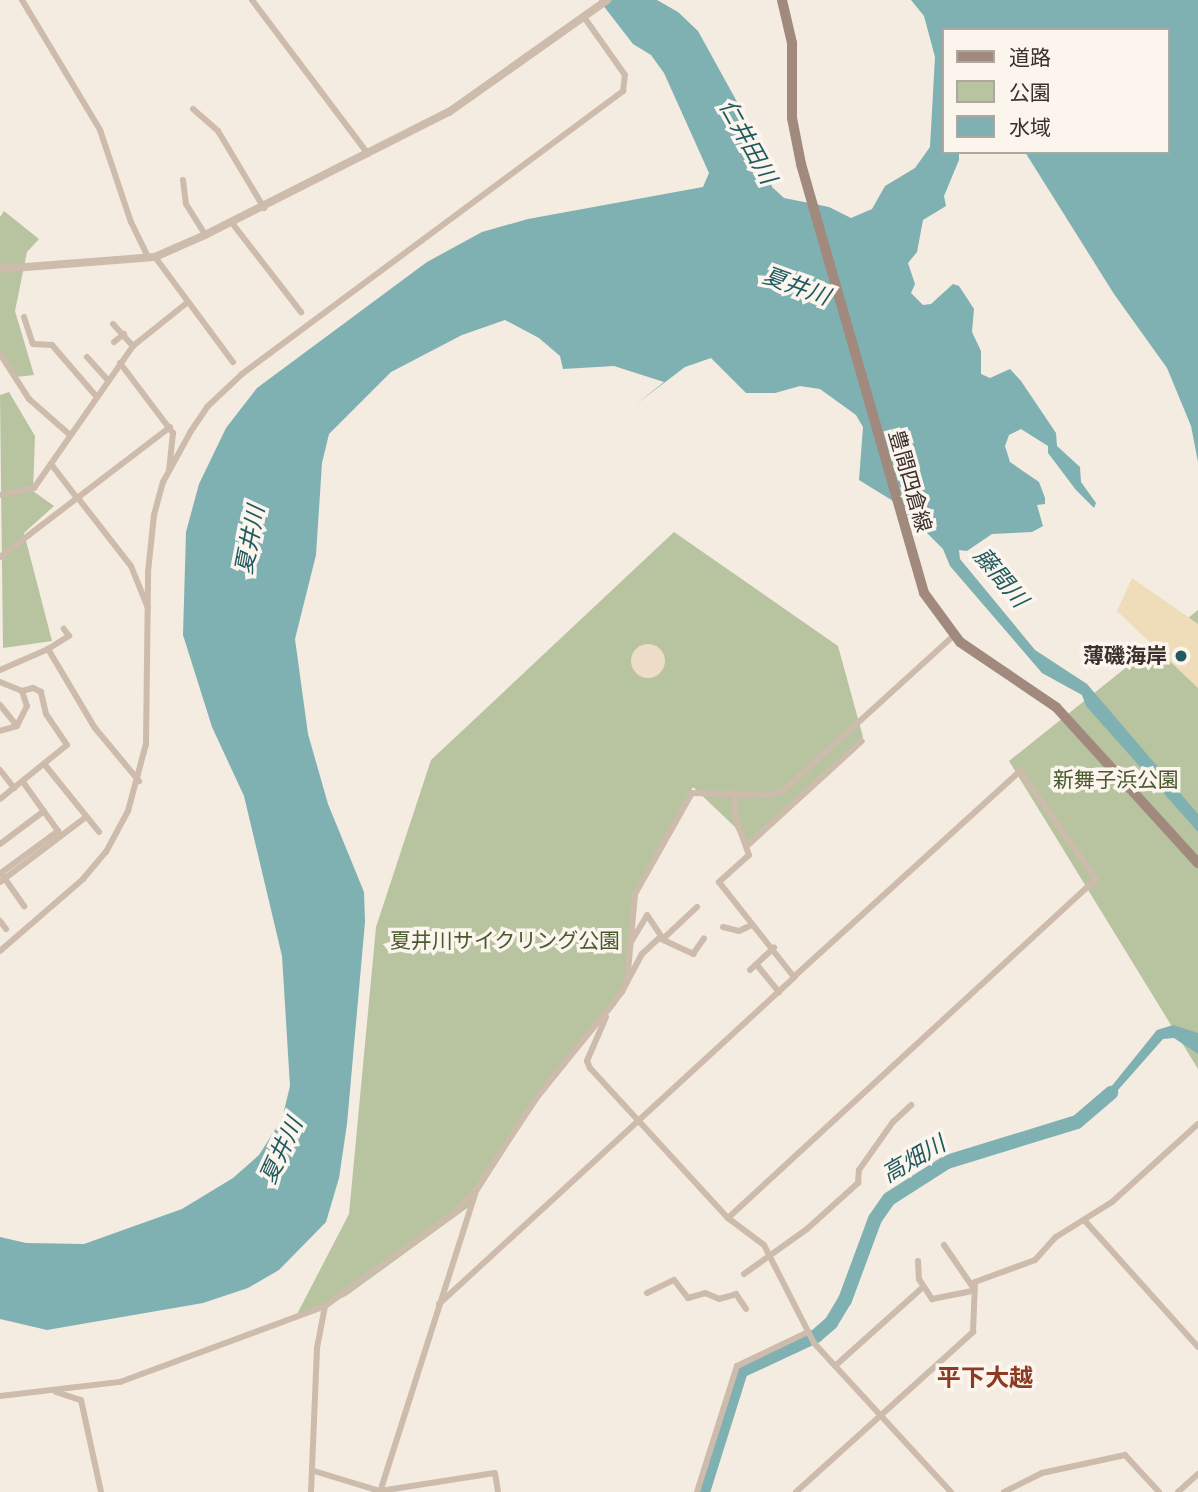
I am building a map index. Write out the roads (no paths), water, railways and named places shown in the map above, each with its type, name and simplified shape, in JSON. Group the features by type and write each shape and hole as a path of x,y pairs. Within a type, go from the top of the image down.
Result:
{"main road":[{"name":"豊間四倉線","path":"782,0 792,43 792,118 806,182 905,537 924,593 953,636 1056,708 1198,863"}],"street":[{"path":"22,0 100,130 131,222 151,257 233,362"},
{"path":"254,0 368,155"},
{"path":"0,269 151,257 205,235 264,208 449,112 607,0"},
{"path":"169,471 207,407 233,382 623,91 625,75 584,17"},
{"path":"193,109 218,131 264,208"},
{"path":"183,180 191,213 205,235"},
{"path":"182,211 191,213"},
{"path":"232,223 301,312"},
{"path":"0,495 31,491 133,346 188,302"},
{"path":"24,317 33,344 52,345 96,396"},
{"path":"113,324 133,346"},
{"path":"114,342 124,334"},
{"path":"0,354 29,399 70,435"},
{"path":"87,357 108,380"},
{"path":"0,951 50,910 106,852 139,781 149,704 150,538 169,471 174,437 170,427 120,363"},
{"path":"0,557 170,427"},
{"path":"51,464 131,566 149,610"},
{"path":"0,670 48,649 69,636 64,629"},
{"path":"627,982 635,894 692,793 771,795 784,790 953,636"},
{"path":"48,649 95,729 139,781"},
{"path":"0,682 22,691 33,688 41,692 46,714 67,745 0,799"},
{"path":"0,731 17,726 27,706 22,691"},
{"path":"0,705 17,726"},
{"path":"748,845 862,741"},
{"path":"45,765 99,832"},
{"path":"0,770 14,789"},
{"path":"439,1304 1020,771 1047,803 1051,821 1096,880 728,1218"},
{"path":"2,876 58,831 23,782"},
{"path":"735,792 735,816 750,855 719,882 752,925 774,948 794,977"},
{"path":"0,844 44,811"},
{"path":"2,876 86,817"},
{"path":"2,876 24,906"},
{"path":"0,1396 120,1382 325,1306 454,1213 477,1188 538,1096 607,1014 642,954 698,907"},
{"path":"631,942 646,915 664,937 693,954 704,938"},
{"path":"0,921 6,929"},
{"path":"723,927 739,931 752,925"},
{"path":"750,970 774,948"},
{"path":"757,965 779,992"},
{"path":"607,1014 587,1064 728,1218 772,1257 814,1343 951,1492"},
{"path":"744,1274 772,1257 858,1183 859,1170 873,1148 911,1105"},
{"path":"918,1261 923,1287 932,1299 942,1300 972,1289 979,1279 1035,1260 1051,1242 1085,1221 1198,1124"},
{"path":"380,1492 477,1188"},
{"path":"1085,1221 1198,1347"},
{"path":"796,1492 879,1414 973,1332 972,1289 944,1245"},
{"path":"647,1293 674,1280 690,1298 705,1293 719,1299 736,1294"},
{"path":"731,1287 746,1309"},
{"path":"835,1366 923,1287"},
{"path":"312,1492 317,1348 325,1306"},
{"path":"697,1492 737,1366 808,1334"},
{"path":"55,1391 81,1400 101,1492"},
{"path":"1004,1492 1042,1473 1125,1455 1159,1492"},
{"path":"314,1471 380,1492 495,1473 498,1492"},
{"path":"1178,1492 1198,1474"}],"water":[{"path":"599,0 657,0 678,12 698,31 763,149 772,187 784,198 829,207 851,218 872,209 885,186 915,168 930,147 935,57 924,16 911,0 1198,0 1198,462 1191,426 1167,368 1114,294 1026,154 1170,154 1170,28 942,28 942,154 959,154 959,160 944,196 946,206 923,220 917,252 908,263 915,284 911,293 923,305 931,304 953,284 959,286 974,309 972,332 981,351 981,374 990,378 1010,369 1021,381 1056,433 1057,446 1080,467 1081,482 1096,503 1094,508 1076,490 1048,453 1048,446 1021,429 1009,435 1005,446 1010,462 1039,482 1045,498 1045,504 1037,505 1043,526 1032,532 992,534 967,551 959,550 960,559 1035,650 1087,684 1198,814 1198,832 1086,706 1082,695 1042,673 950,566 943,549 917,523 908,520 906,509 859,480 863,427 856,415 820,389 800,386 775,393 746,393 711,358 685,367 635,405 664,382 614,366 563,369 560,356 539,338 505,320 462,335 391,372 329,434 322,463 316,555 295,639 308,734 328,804 364,892 365,922 347,1124 339,1178 326,1222 279,1270 248,1288 203,1303 47,1330 0,1319 0,1237 26,1243 84,1244 182,1209 233,1178 259,1155 282,1119 290,1086 282,956 244,796 212,727 183,635 186,532 199,484 226,428 257,388 427,262 482,232 528,219 703,187 709,173 664,73 651,55 633,44"},
{"path":"1173,1025 1198,1033 1198,1054 1174,1038 1163,1039 1103,1107 1098,1103 1157,1030"}],"waterway":[{"name":"高畑川","path":"703,1492 741,1371 816,1336 831,1323 845,1300 875,1219 889,1199 947,1162 1077,1122 1111,1093"}],"place":[{"name":"薄磯海岸","path":"1181,656"}],"district":[{"name":"平下大越","path":"985,1379"}],"water label":[{"name":"仁井田川","path":"747,142"},
{"name":"夏井川","path":"796,287"},
{"name":"夏井川","path":"251,540"},
{"name":"藤間川","path":"1000,578"},
{"name":"夏井川","path":"282,1151"}],"park label":[{"name":"新舞子浜公園","path":"1116,780"},
{"name":"夏井川サイクリング公園","path":"505,941"}]}
